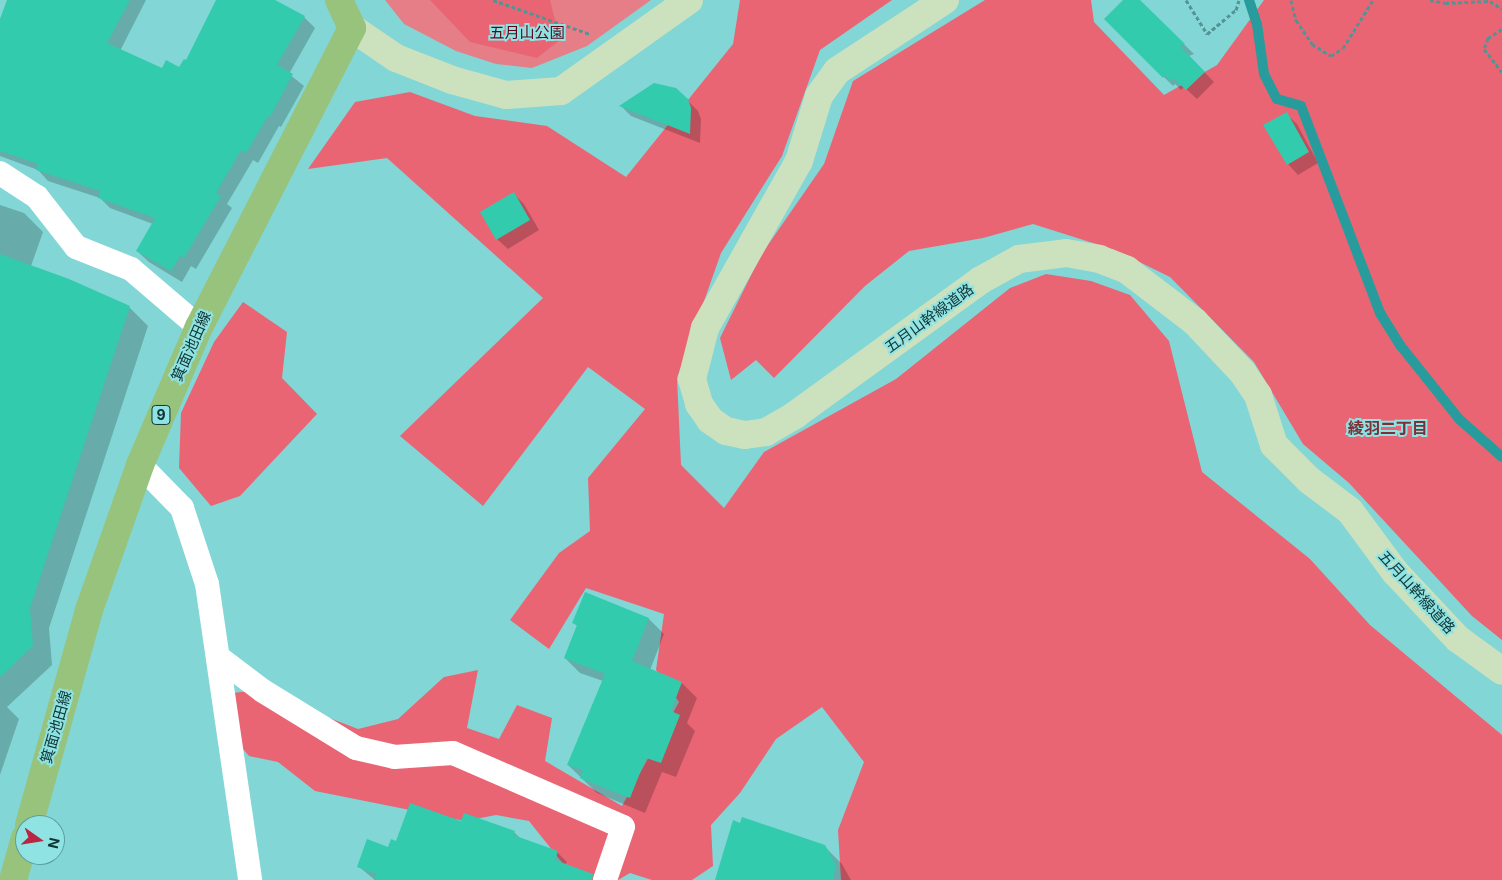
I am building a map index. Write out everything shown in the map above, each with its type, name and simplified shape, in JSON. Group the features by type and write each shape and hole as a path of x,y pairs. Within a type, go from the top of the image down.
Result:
{"main road":[{"path":"339,0 352,28"},
{"name":"箕面池田線","path":"32,815 89,610 140,464 199,327 352,28"},
{"path":"13,880 17,865"}],"street":[{"path":"352,28 396,58 452,80 506,95 561,90 689,0"},
{"name":"五月山幹線道路","path":"946,0 837,71 819,96 799,161 705,328 692,379 699,404 710,420 726,431 745,435 766,432 794,415 981,280 1011,263 1019,259 1066,253 1099,259 1127,270 1195,322 1243,373 1258,396 1274,445 1309,480 1350,511 1395,572 1458,639 1502,670"},
{"path":"0,174 37,197 76,247 131,269 199,327"},
{"path":"140,464 182,508 207,584 250,880"},
{"path":"218,657 262,691 356,748 394,757 453,753 623,827 605,880"}],"path":[{"path":"493,0 624,46"},
{"path":"1186,0 1207,34 1236,10 1239,0"},
{"path":"1291,0 1296,20 1312,44 1331,56 1343,48 1373,0"},
{"path":"1430,0 1445,4 1490,1 1502,9"},
{"path":"1502,29 1488,38 1484,50 1502,72"}],"green space":[{"name":"五月山公園","path":"385,0 651,0 587,46 532,68 496,64 456,51 404,24"},
{"path":"430,0 550,0 560,40 537,58 470,42"},
{"path":"740,0 892,0 820,50 782,156 721,253 677,378 681,465 724,508 764,452 896,379 1010,288 1046,274 1091,281 1130,295 1169,341 1202,472 1310,559 1370,625 1502,735 1502,880 841,880 838,830 864,762 822,707 776,739 740,793 711,825 713,866 692,880 652,880 630,873 618,880 576,880 529,821 496,815 465,821 315,791 278,762 249,756 231,735 233,693 257,690 358,729 398,719 444,677 478,670 467,728 499,739 517,705 552,718 545,761 622,806 679,702 656,670 664,614 586,588 549,649 510,620 559,553 590,531 588,478 645,409 588,367 483,506 400,436 543,298 387,158 308,169 355,102 410,92 475,116 547,126 626,177 733,44"},
{"path":"985,0 1091,0 1094,22 1164,95 1217,65 1264,0 1502,0 1502,640 1472,616 1349,483 1303,444 1254,362 1170,277 1115,250 1033,224 983,238 909,251 865,286 774,378 756,360 731,380 720,338 761,255 824,164 853,81"},
{"path":"243,302 287,332 282,378 317,414 240,496 211,506 179,468 181,413 214,342"}],"building":[{"path":"7,0 130,0 107,43 162,68 166,60 179,67 184,59 186,60 216,0 275,0 305,16 277,65 293,74 270,117 268,116 246,153 241,150 216,193 221,196 184,258 180,256 171,271 136,251 155,218 98,198 100,191 36,170 38,164 0,151 0,19"},
{"path":"1123,0 1140,0 1185,44 1180,46 1205,72 1186,90 1173,78 1170,81 1165,75 1163,78 1104,19"},
{"path":"654,83 676,88 688,99 691,108 690,134 619,106"},
{"path":"1287,112 1309,152 1287,165 1263,125"},
{"path":"514,192 530,220 496,240 480,212"},
{"path":"0,254 69,279 130,306 30,608 33,646 0,677"},
{"path":"585,592 649,618 632,661 682,682 671,711 680,715 661,763 646,758 630,798 580,778 583,770 567,765 605,674 564,658 577,625 572,623"},
{"path":"410,803 461,821 464,813 515,831 513,835 558,851 555,860 593,874 592,880 374,880 376,874 357,867 367,839 388,847 391,839 396,841"},
{"path":"742,817 825,845 836,865 833,880 715,880 733,820 740,823"}],"waterway":[{"path":"1249,0 1257,24 1264,74 1277,99 1301,106 1380,313 1400,345 1459,419 1502,457"}],"district":[{"name":"綾羽二丁目","path":"1388,428"}]}
